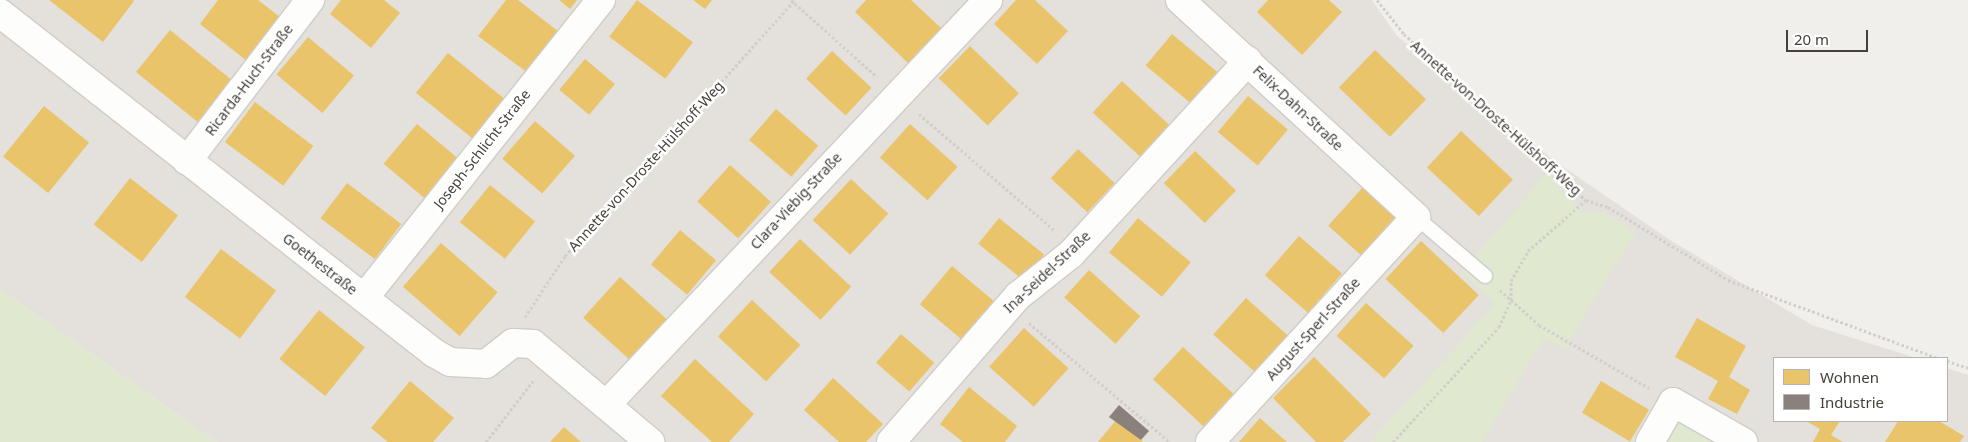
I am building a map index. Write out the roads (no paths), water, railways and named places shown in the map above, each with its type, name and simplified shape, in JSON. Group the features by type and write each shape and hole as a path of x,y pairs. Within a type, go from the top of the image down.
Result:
{"street":[{"path":"0,13 11,0"},
{"name":"Ricarda-Huch-Straße","path":"188,161 310,0"},
{"name":"Joseph-Schlicht-Straße","path":"364,298 601,0"},
{"name":"Clara-Viebig-Straße","path":"606,405 896,94 988,0"},
{"name":"Felix-Dahn-Straße","path":"1180,0 1416,217"},
{"name":"Goethestraße","path":"0,13 364,298 450,362 486,364 513,343 533,344 553,358 606,405"},
{"name":"Ina-Seidel-Straße","path":"891,442 1010,306 1071,254 1248,61"},
{"name":"August-Sperl-Straße","path":"1210,442 1416,217"},
{"path":"1650,442 1673,402 1743,442"},
{"path":"606,405 650,442"}],"lane":[{"path":"1416,217 1485,276"}]}
